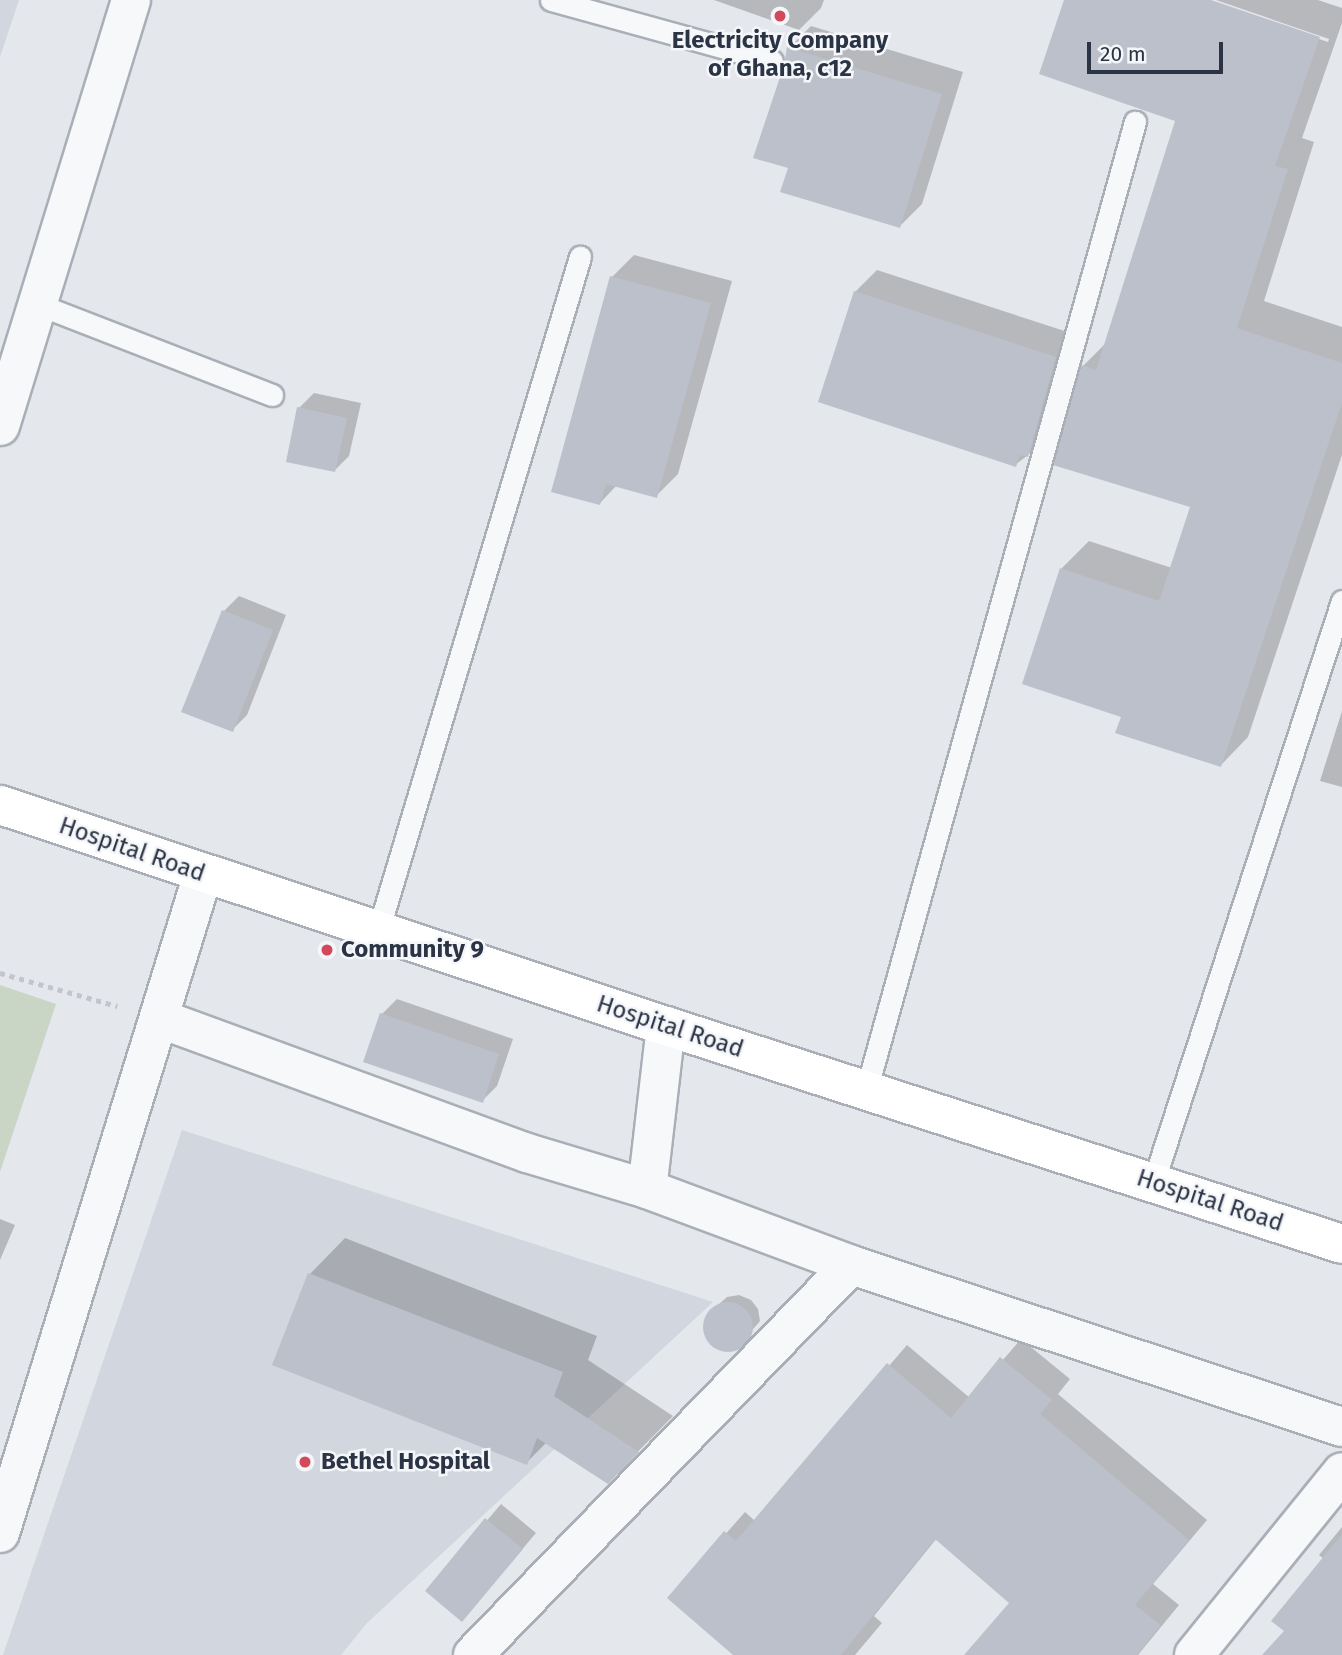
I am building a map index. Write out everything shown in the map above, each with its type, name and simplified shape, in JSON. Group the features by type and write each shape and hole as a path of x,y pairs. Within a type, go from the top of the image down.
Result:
{"main road":[{"name":"Hospital Road","path":"0,804 203,874 666,1026 1342,1244"}],"street":[{"path":"0,426 40,305 131,0"},
{"path":"0,1533 161,1019 203,874"},
{"path":"161,1019 527,1153 648,1189 851,1265 1342,1427"},
{"path":"648,1189 666,1026"},
{"path":"473,1655 851,1265"},
{"path":"1194,1655 1342,1472"}],"lane":[{"path":"551,0 772,61"},
{"path":"866,1091 1135,122"},
{"path":"378,931 580,257"},
{"path":"40,305 272,395"},
{"path":"1153,1183 1342,601"}],"path":[{"path":"0,973 161,1019"}],"shaded area":[{"path":"0,0 19,0 0,57"},
{"name":"Bethel Hospital","path":"182,1130 713,1302 367,1623 341,1655 3,1655"}],"green space":[{"path":"0,985 56,1004 0,1172"}],"building":[{"path":"1064,0 1211,0 1320,37 1275,166 1288,169 1237,328 1342,363 1342,403 1221,767 1115,733 1121,717 1022,684 1060,568 1159,601 1190,507 1053,465 1081,365 1096,370 1175,121 1039,74"},
{"path":"787,47 942,94 900,228 780,192 788,168 753,158 784,65"},
{"path":"610,276 711,303 657,498 606,484 600,505 551,492"},
{"path":"854,291 1056,357 1028,457 1020,455 1016,467 818,402"},
{"path":"297,407 347,418 335,472 286,462"},
{"path":"222,610 273,630 233,732 181,712"},
{"path":"380,1013 499,1054 483,1103 363,1062"},
{"path":"308,1273 563,1372 554,1396 639,1452 608,1484 537,1438 527,1465 272,1365"},
{"path":"728,1302 746,1309 753,1327 746,1345 728,1352 710,1345 703,1327 710,1309"},
{"path":"1000,1357 1052,1400 1040,1414 1189,1540 1135,1605 1161,1625 1137,1655 964,1655 1009,1603 935,1539 841,1655 733,1655 667,1598 724,1531 736,1541 887,1363 951,1418"},
{"path":"485,1518 523,1549 462,1622 425,1591"},
{"path":"1342,1534 1342,1655 1262,1655 1284,1631 1271,1621"}],"place":[{"name":"Electricity Company of Ghana, c12","path":"780,16"},
{"name":"Community 9","path":"327,950"},
{"name":"Bethel Hospital","path":"305,1462"}]}
